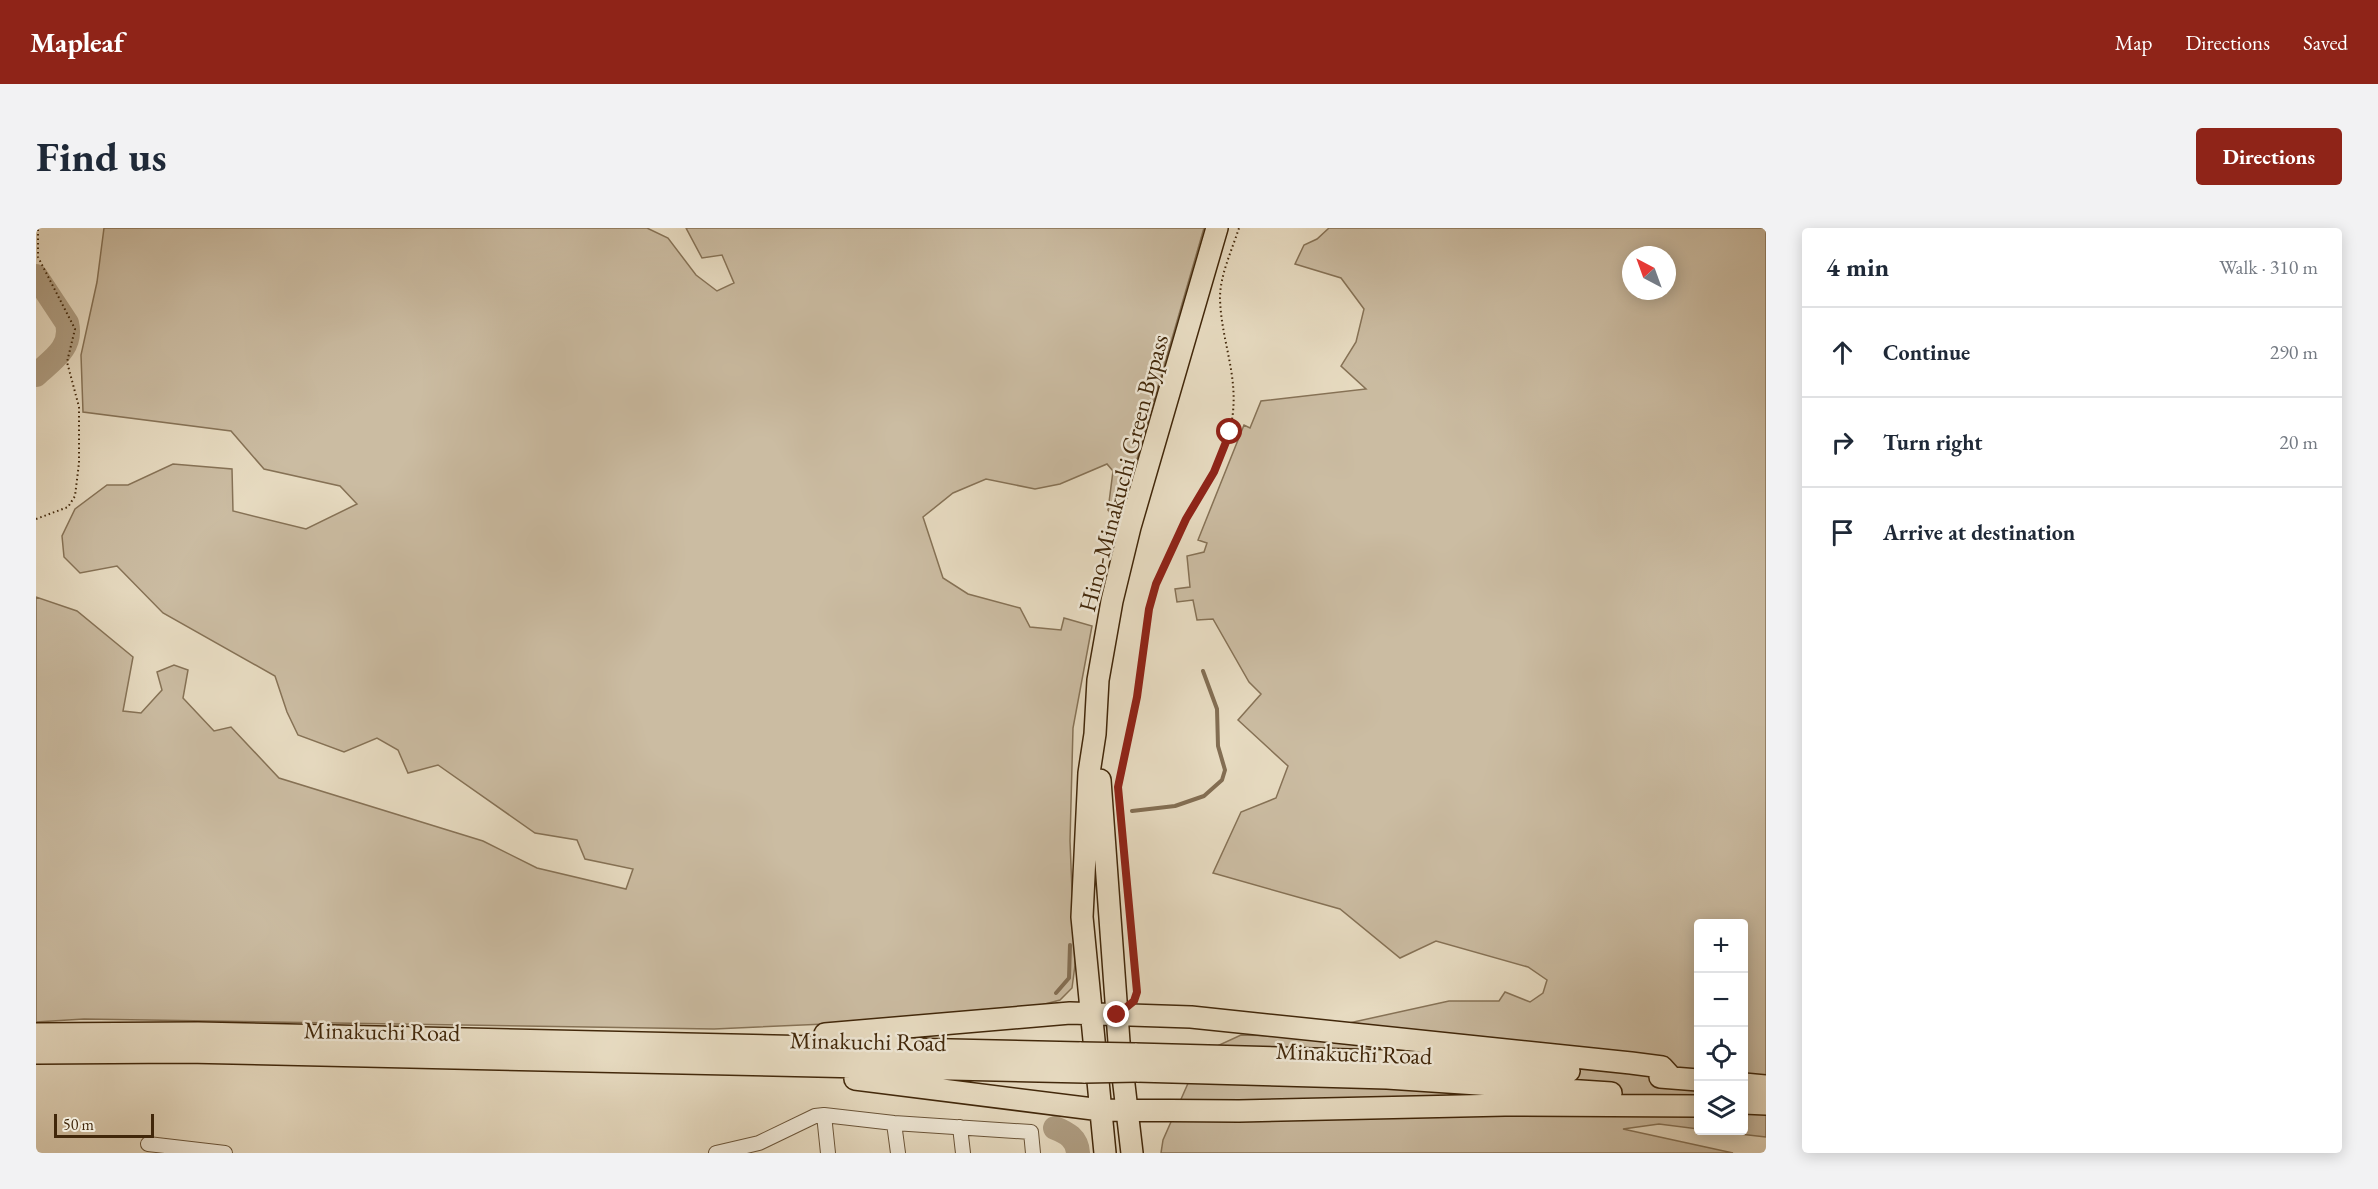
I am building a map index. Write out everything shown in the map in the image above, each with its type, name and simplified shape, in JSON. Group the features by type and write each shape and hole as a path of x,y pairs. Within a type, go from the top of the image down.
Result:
{"highway":[{"name":"Hino-Minakuchi Green Bypass","path":"1105,1153 1083,917 1083,860 1098,680 1112,601 1155,438 1217,228"},
{"name":"Hino-Minakuchi Green Bypass","path":"1095,734 1098,741 1117,1015 1132,1153"},
{"path":"1048,1016 1073,1001 1088,971"},
{"path":"733,1046 748,1038 851,1034 1048,1016 1093,1014 1191,1017 1631,1063 1662,1068 1672,1078"},
{"name":"Minakuchi Road","path":"36,1034 198,1033 733,1046 1083,1062"},
{"name":"Minakuchi Road","path":"36,1053 186,1052 752,1065 1083,1062 1454,1063 1694,1080"},
{"name":"Minakuchi Road","path":"1136,1062 1694,1099"},
{"path":"752,1065 759,1071 877,1081 1101,1110 1505,1105 1694,1106"},
{"path":"1748,1084 1766,1086"},
{"path":"1748,1102 1766,1104"}],"street":[{"path":"824,1115 828,1153"},
{"path":"716,1153 759,1148 815,1116 824,1115 894,1123 1030,1132 1033,1153"},
{"path":"894,1123 898,1153"},
{"path":"960,1127 963,1153"},
{"path":"148,1144 225,1153"}],"path":[{"path":"36,519 68,507 75,496 79,463 79,407 67,362 75,329 37,257 38,228"},
{"path":"1118,787 1137,697 1149,609 1156,584 1186,519 1214,472 1230,432 1235,384 1220,297 1226,267 1239,228"},
{"path":"1117,1015 1134,1001 1137,992 1122,832"}],"shaded area":[{"path":"104,228 647,228 668,238 696,275 717,291 734,283 722,255 702,258 686,228 1204,228 1118,525 1108,510 1113,471 1107,464 1060,484 1035,489 986,479 953,493 923,517 943,578 968,594 1020,608 1030,627 1061,630 1064,618 1092,626 1073,728 1070,841 1075,965 1072,988 1060,1000 1034,1007 894,1021 714,1029 84,1019 36,1022 36,597 77,611 133,657 123,711 141,713 162,690 157,672 174,665 188,670 183,698 214,731 231,727 279,778 483,841 537,868 626,889 633,869 585,859 577,840 535,833 438,765 408,773 398,750 377,738 344,752 298,735 287,712 275,676 163,613 117,566 80,573 64,557 62,536 75,509 107,485 128,485 173,464 232,469 233,511 306,529 357,504 340,486 264,469 231,431 83,412 81,355 97,282"},
{"path":"1329,228 1766,228 1766,1137 1748,1135 1748,919 1694,919 1694,1128 1659,1124 1623,1129 1733,1153 1161,1153 1163,1140 1204,1052 1241,1035 1290,1036 1449,1001 1499,1001 1505,992 1530,1002 1543,993 1547,980 1528,967 1436,941 1400,958 1340,909 1213,873 1241,812 1276,798 1288,766 1238,720 1261,694 1249,682 1213,619 1197,620 1193,600 1177,602 1175,589 1190,587 1187,556 1204,552 1207,543 1198,540 1244,425 1250,428 1261,401 1366,389 1341,366 1356,342 1364,309 1341,278 1295,264 1304,245 1317,239"}],"waterway":[{"path":"36,276 67,323 68,332 67,340 60,353 36,375"},
{"path":"1132,811 1175,806 1204,796 1222,780 1225,770 1218,746 1217,709 1203,671"},
{"path":"1056,993 1069,978 1070,945"},
{"path":"1055,1128 1067,1134 1076,1143 1078,1153"}],"route":[{"path":"1117,1015 1134,1001 1137,992 1118,787 1137,697 1149,609 1156,584 1186,519 1214,472 1230,432"}]}
